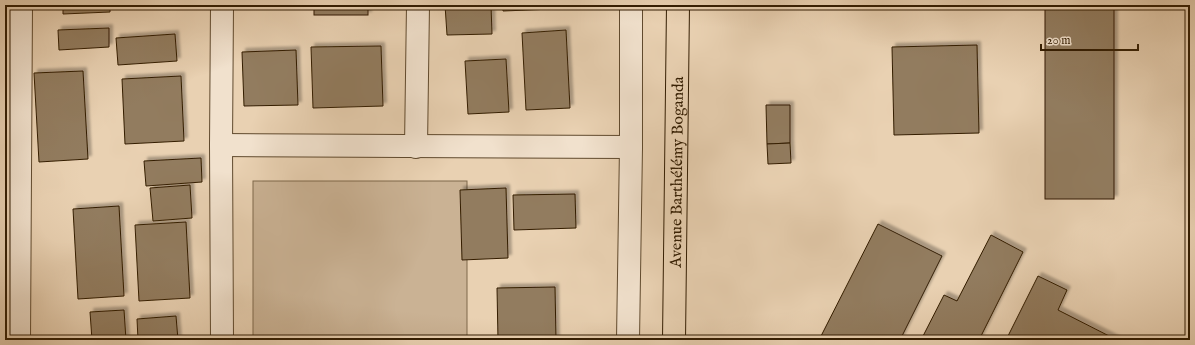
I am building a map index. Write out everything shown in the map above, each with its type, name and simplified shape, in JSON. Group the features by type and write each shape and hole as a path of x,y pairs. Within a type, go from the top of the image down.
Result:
{"main road":[{"name":"Avenue Barthélémy Boganda","path":"674,340 678,5"}],"street":[{"path":"19,340 21,5"},
{"path":"222,5 222,340"},
{"path":"416,147 418,5"},
{"path":"628,340 632,5"},
{"path":"221,145 631,147"}],"shaded area":[{"path":"253,181 467,181 467,340 253,340"}],"building":[{"path":"63,5 110,5 110,12 63,14"},
{"path":"314,5 368,5 368,15 314,15"},
{"path":"445,5 491,5 492,34 447,35"},
{"path":"503,5 552,5 553,9 503,11"},
{"path":"1045,5 1114,5 1114,199 1045,199"},
{"path":"109,28 109,47 59,50 58,30"},
{"path":"566,30 570,108 526,110 522,33"},
{"path":"175,34 177,61 118,65 116,38"},
{"path":"977,45 979,133 894,135 892,47"},
{"path":"381,46 383,106 313,108 311,47"},
{"path":"296,50 298,105 244,106 242,52"},
{"path":"506,59 509,112 468,114 465,61"},
{"path":"83,71 88,159 39,162 34,73"},
{"path":"181,76 184,141 125,144 122,79"},
{"path":"766,105 790,105 790,143 767,144"},
{"path":"790,143 791,163 768,164 767,144"},
{"path":"201,158 202,182 146,186 144,161"},
{"path":"190,185 192,218 153,221 150,188"},
{"path":"506,188 508,258 462,260 460,190"},
{"path":"575,194 576,228 514,230 513,195"},
{"path":"119,206 124,296 78,299 73,209"},
{"path":"186,222 190,298 139,301 135,225"},
{"path":"878,224 942,256 900,340 819,340"},
{"path":"991,235 1023,252 979,340 921,340 944,295 957,301"},
{"path":"1038,276 1067,290 1058,310 1117,340 1006,340"},
{"path":"555,287 556,340 498,340 497,288"},
{"path":"124,310 126,340 92,340 90,312"},
{"path":"176,316 178,340 138,340 137,319"}]}
